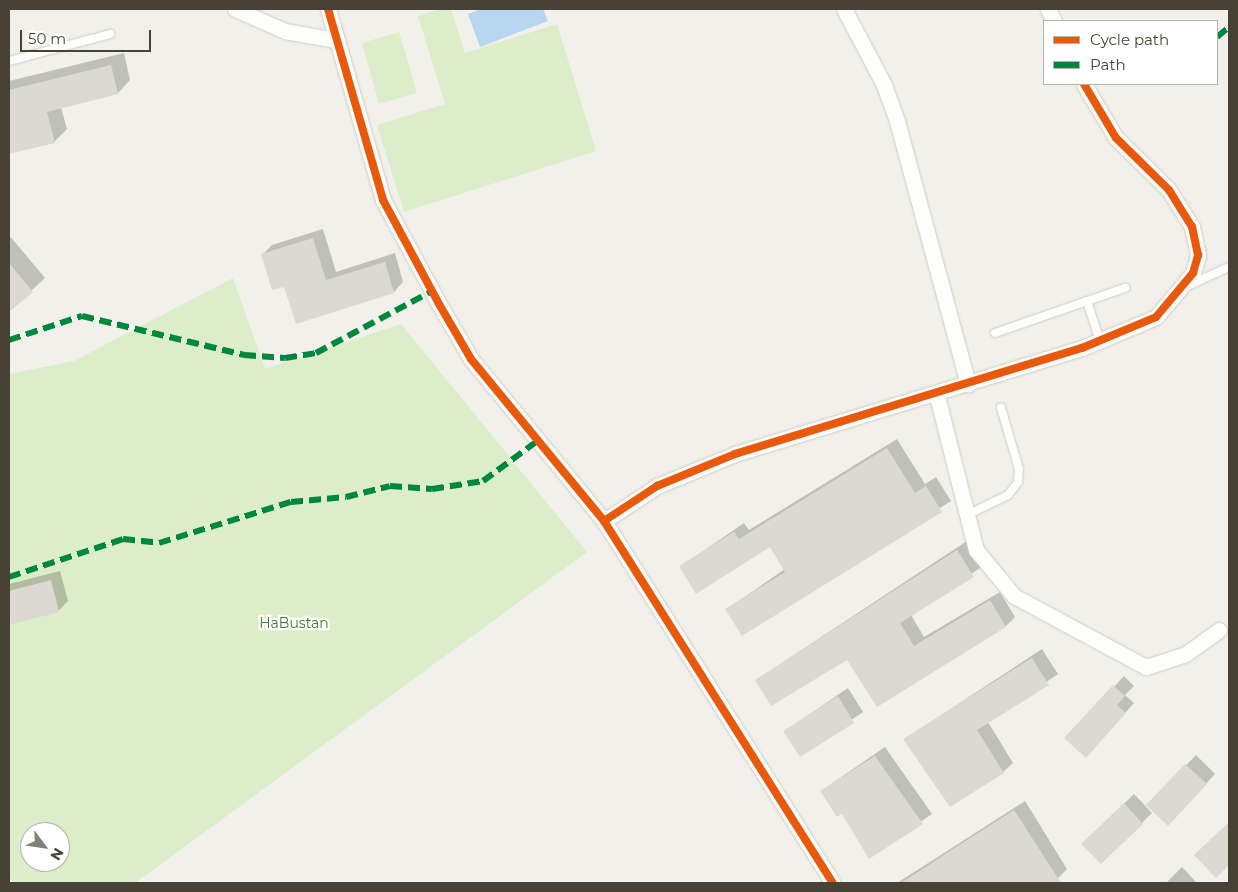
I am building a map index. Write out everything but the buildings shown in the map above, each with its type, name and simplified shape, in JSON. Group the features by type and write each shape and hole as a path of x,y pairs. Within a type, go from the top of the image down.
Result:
{"street":[{"path":"234,9 285,31 336,40"},
{"path":"328,9 383,200 435,298 471,360 604,521 832,883"},
{"path":"844,9 884,85 897,121 968,385"},
{"path":"604,521 657,486 735,454 937,396 1100,342 1156,317 1193,273 1198,255 1192,226 1169,190 1116,138 1085,85"},
{"path":"937,396 964,516 976,550 1014,596 1131,661 1146,667 1167,663 1219,630"}],"lane":[{"path":"9,61 110,34"},
{"path":"1181,289 1229,267"},
{"path":"995,332 1125,288"},
{"path":"1087,301 1100,342"},
{"path":"964,516 1008,495 1018,482 1020,469 1001,408"}],"green space":[{"path":"440,9 451,9 465,53 557,24 596,151 404,212 377,125 445,104 418,16"},
{"path":"399,32 417,93 379,104 362,43"},
{"name":"HaBustan","path":"233,278 265,369 401,324 587,552 135,883 13,883 9,876 9,374 74,361"}],"water":[{"path":"481,9 543,9 548,21 480,47 468,14"}],"marked path":[{"path":"1218,36 1229,27"},
{"path":"9,340 82,316 244,355 285,358 316,353 432,291"},
{"path":"9,577 123,539 159,543 291,502 346,497 390,486 432,489 483,481 536,442"}],"cycle path":[{"path":"328,9 383,200 439,304 471,359 604,521 833,883"},
{"path":"604,521 657,486 735,454 1082,348 1156,317 1193,273 1198,255 1192,227 1169,190 1116,138 1085,85"}]}
